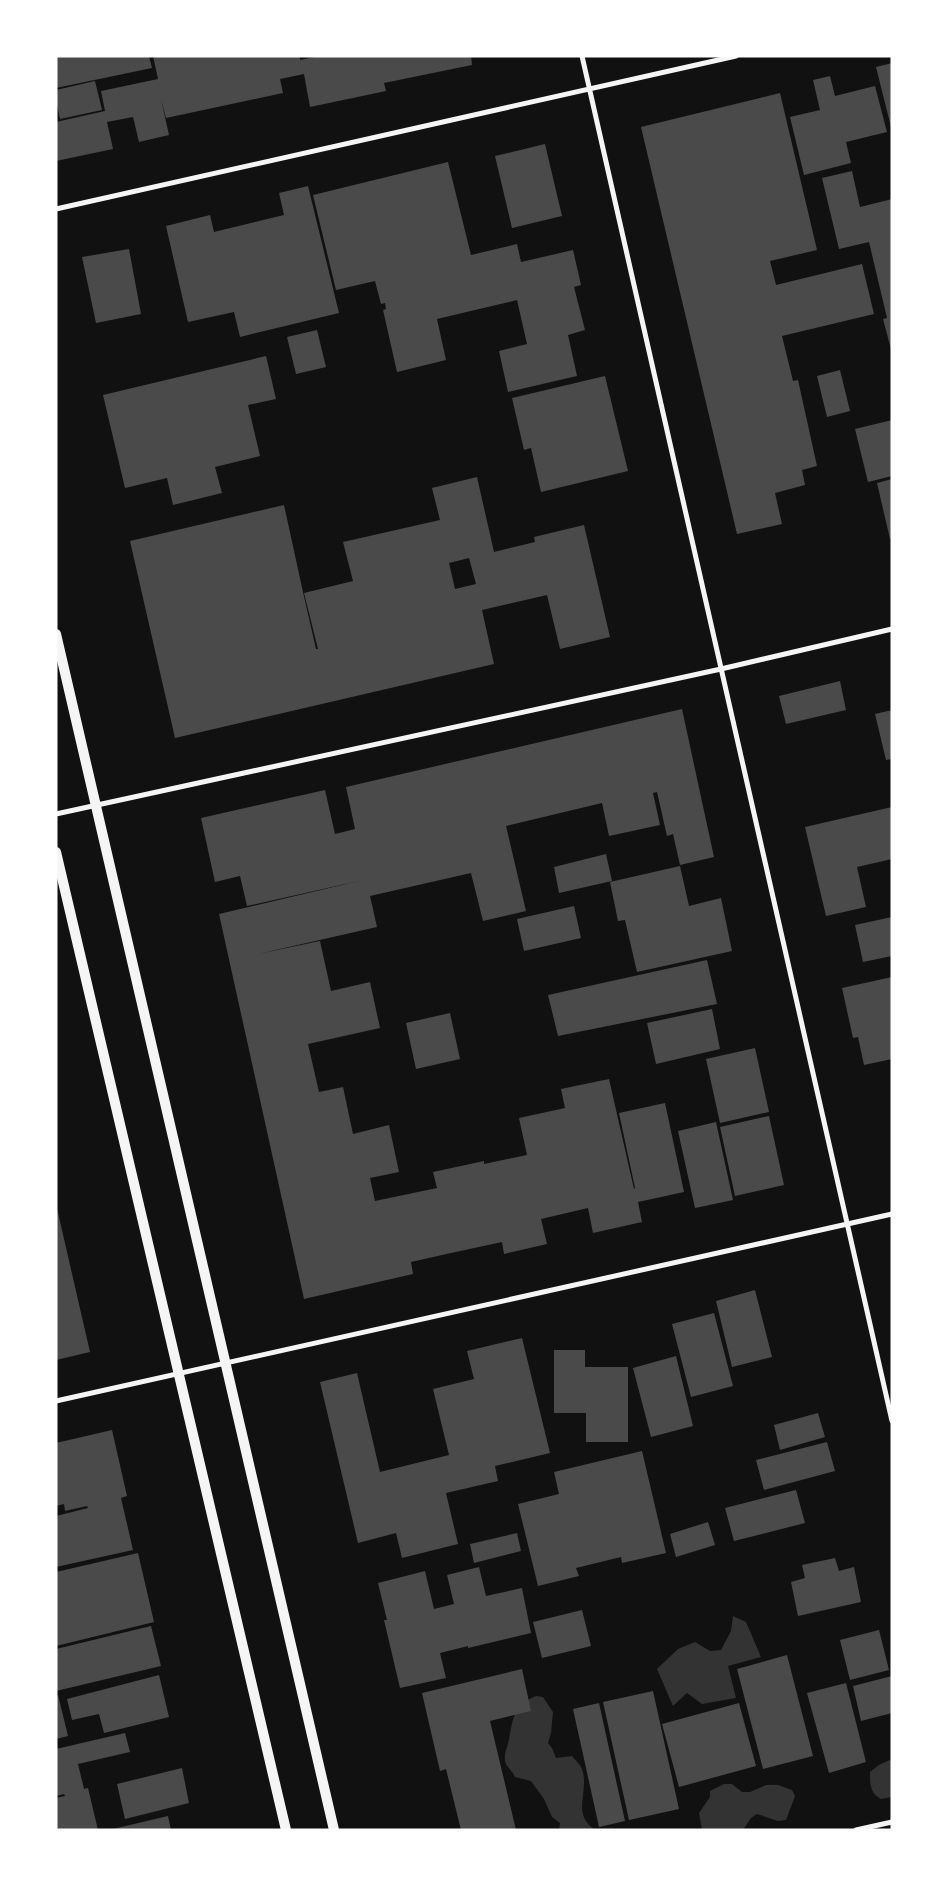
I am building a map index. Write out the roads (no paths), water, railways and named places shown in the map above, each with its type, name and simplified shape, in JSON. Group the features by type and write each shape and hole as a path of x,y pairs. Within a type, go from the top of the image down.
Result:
{"main road":[{"path":"56,634 334,1830"},
{"path":"56,852 180,1372 286,1830"}],"street":[{"path":"582,56 892,1421"},
{"path":"56,208 736,56"},
{"path":"56,814 722,669 892,629"},
{"path":"56,1401 892,1214"},
{"path":"856,1830 892,1822"}]}
